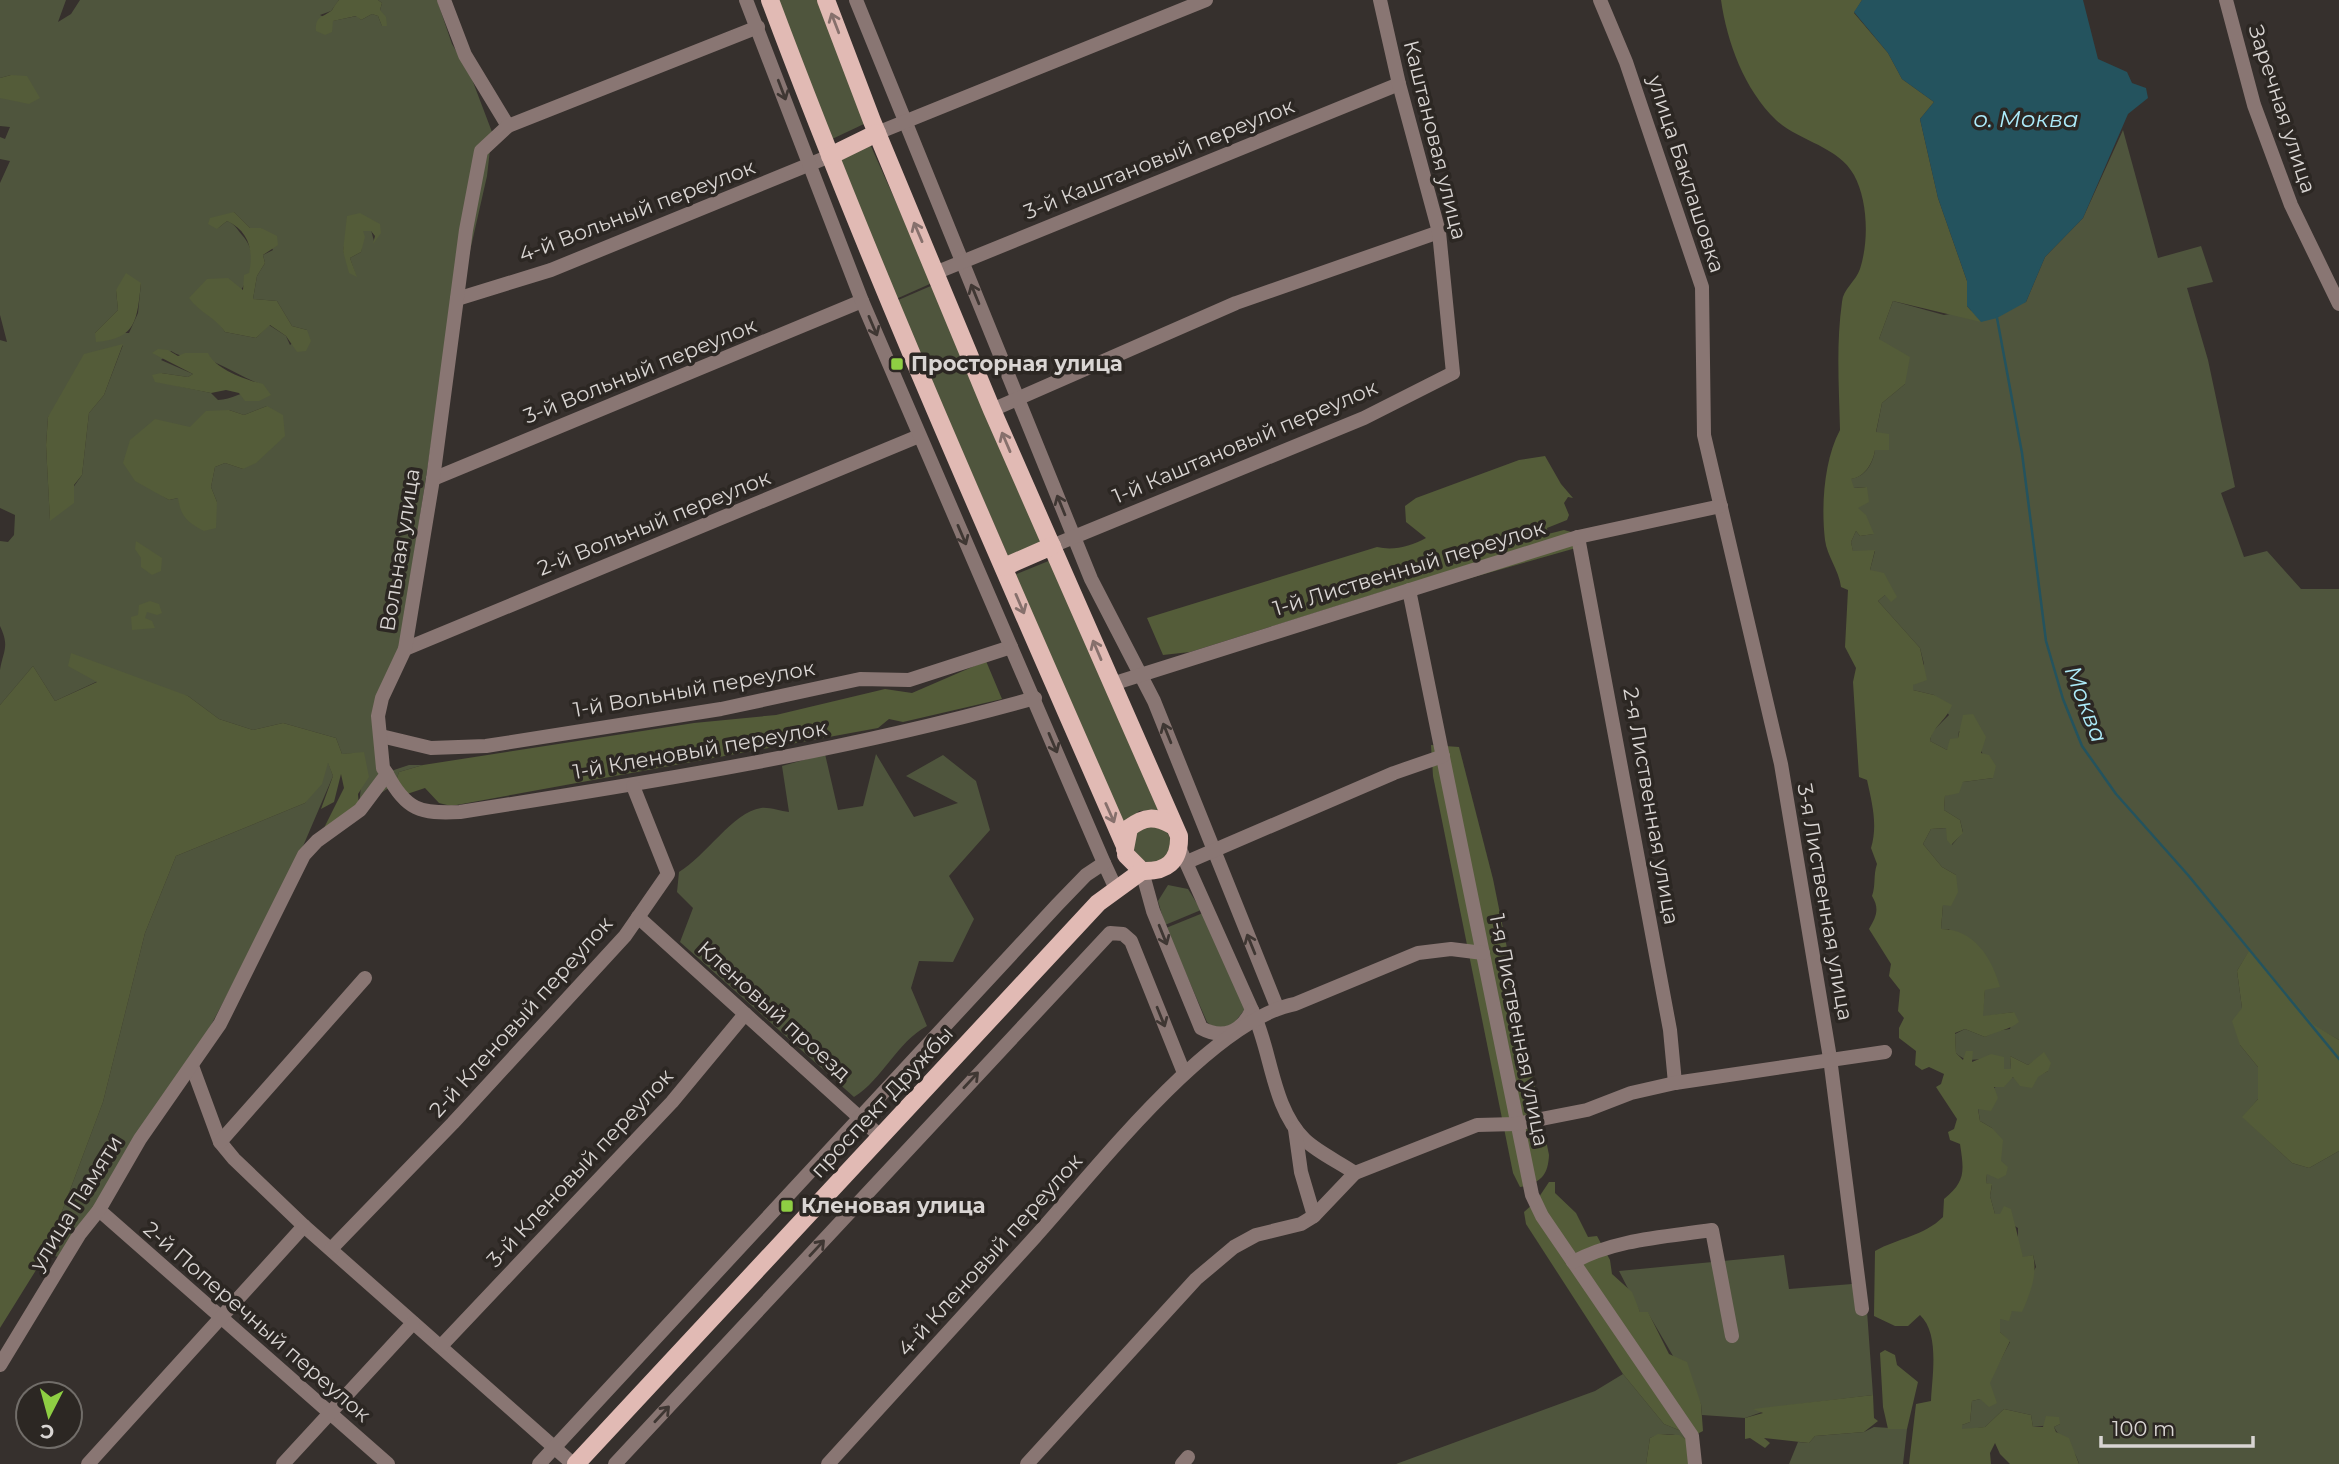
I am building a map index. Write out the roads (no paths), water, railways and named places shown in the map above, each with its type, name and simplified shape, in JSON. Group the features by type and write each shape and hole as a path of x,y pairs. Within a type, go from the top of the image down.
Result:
{"main road":[{"path":"770,0 830,156 1125,849 1142,870 1158,872 1183,855 1179,836 992,410 877,133 826,0"},
{"path":"830,156 877,133"},
{"path":"1004,567 1052,546"},
{"path":"1116,889 1126,875 1125,849 1129,828 1142,818 1158,817 1172,825"},
{"name":"проспект Дружбы","path":"575,1464 1098,904 1142,870"}],"street":[{"path":"444,0 465,55 508,126 758,27"},
{"path":"746,0 862,301 1116,889"},
{"path":"856,0 1073,536 1099,596 1141,674 1277,1007"},
{"path":"877,133 1206,0"},
{"name":"Каштановая улица","path":"1380,0 1399,84 1439,232 1453,373"},
{"name":"улица Баклашовка","path":"1600,0 1626,62 1702,287 1704,435 1721,506"},
{"name":"Заречная улица","path":"2226,0 2254,105 2286,193 2339,304"},
{"name":"3-й Каштановый переулок","path":"935,272 1399,84"},
{"name":"Вольная улица","path":"387,774 383,768 378,716 382,698 405,649 481,151 508,126"},
{"name":"4-й Вольный переулок","path":"457,299 551,270 830,156"},
{"path":"992,410 1236,303 1439,232"},
{"name":"3-й Вольный переулок","path":"433,479 862,301"},
{"name":"1-й Каштановый переулок","path":"1052,546 1364,418 1453,373"},
{"name":"2-й Вольный переулок","path":"405,649 919,436"},
{"name":"1-й Лиственный переулок","path":"1112,684 1578,537 1721,506"},
{"name":"3-я Лиственная улица","path":"1721,506 1781,764 1830,1058 1862,1309"},
{"name":"2-я Лиственная улица","path":"1578,537 1670,1030 1675,1083"},
{"path":"980,576 1004,567"},
{"name":"1-я Лиственная улица","path":"1409,590 1532,1195 1542,1216 1692,1436 1695,1464"},
{"name":"1-й Вольный переулок","path":"381,736 431,748 486,746 721,709 860,679 909,680 1011,647"},
{"name":"1-й Кленовый переулок","path":"387,774 398,796 411,806 438,813 460,813 633,786 905,734 1035,698"},
{"path":"1355,1173 1306,1141 1294,1127 1285,1110 1254,1014 1183,855 1213,849 1443,756"},
{"path":"387,774 360,810 317,841 304,855 220,1024 192,1066 220,1142 234,1159 304,1226 575,1464"},
{"name":"2-й Кленовый переулок","path":"331,1249 453,1124 625,936 668,874 633,786"},
{"path":"538,1464 1057,905 1086,875 1104,863"},
{"path":"1142,870 1153,911 1201,1028 1214,1036 1233,1032 1254,1014 1295,1004 1418,953 1451,949 1483,953"},
{"name":"Кленовый проезд","path":"638,917 881,1137"},
{"path":"615,1464 1110,933 1123,934 1131,941 1184,1073"},
{"path":"220,1142 365,978"},
{"name":"3-й Кленовый переулок","path":"441,1346 672,1102 745,1014"},
{"name":"4-й Кленовый переулок","path":"828,1464 1184,1073 1254,1014"},
{"path":"1027,1464 1196,1279 1234,1247 1256,1235 1301,1224 1314,1216 1355,1173 1457,1130 1477,1125 1516,1124 1587,1110 1631,1093 1675,1083 1885,1052"},
{"name":"улица Памяти","path":"0,1365 79,1235 99,1210 140,1139 192,1066"},
{"path":"1294,1127 1301,1172 1314,1216"},
{"name":"2-й Поперечный переулок","path":"99,1210 388,1464"},
{"path":"88,1464 304,1226"},
{"path":"1573,1262 1595,1250 1618,1244 1713,1230 1732,1336"},
{"path":"283,1464 413,1322"}],"water":[{"name":"о. Моква","path":"1862,0 2083,0 2098,59 2127,72 2132,83 2146,88 2148,98 2128,114 2083,218 2045,257 2026,302 1997,318 1981,322 1967,306 1967,281 1938,198 1920,119 1934,102 1902,79 1888,53 1854,12"}],"waterway":[{"name":"Моква","path":"1997,318 2022,453 2046,641 2063,699 2082,746 2116,794 2188,875 2339,1059"}],"place":[{"name":"Просторная улица","path":"897,364"},
{"name":"Кленовая улица","path":"787,1206"}]}
